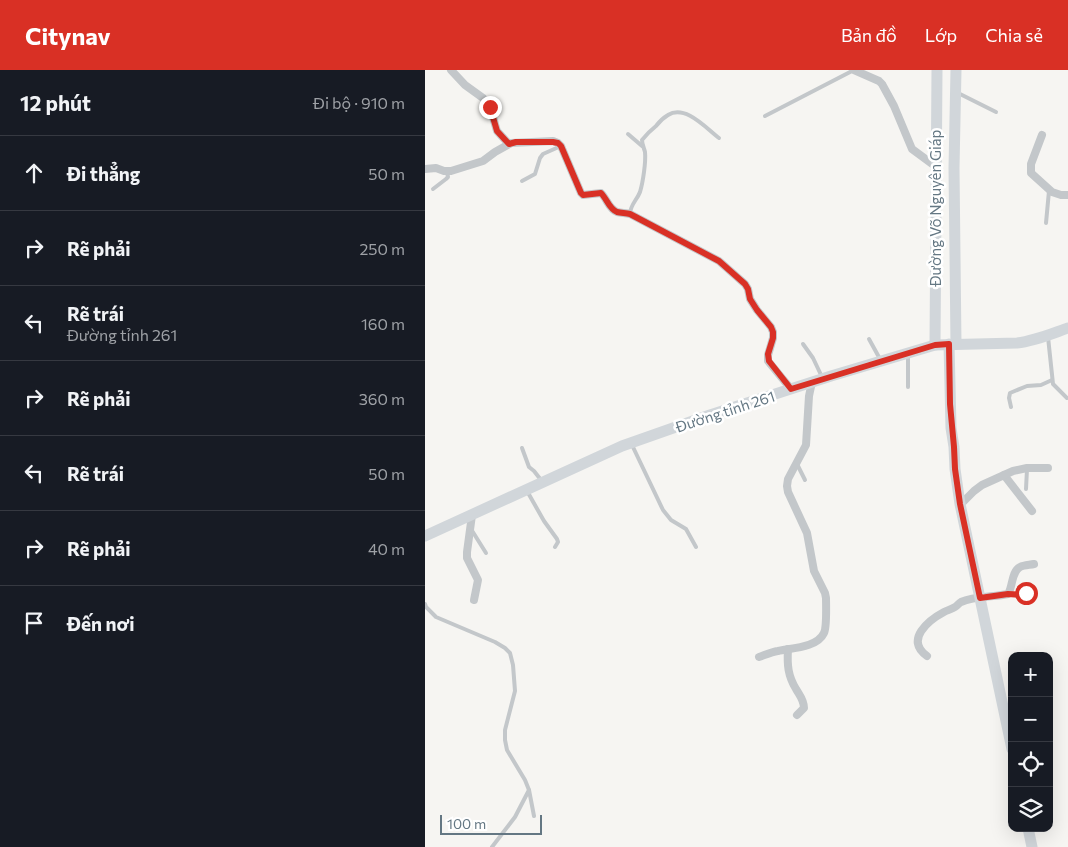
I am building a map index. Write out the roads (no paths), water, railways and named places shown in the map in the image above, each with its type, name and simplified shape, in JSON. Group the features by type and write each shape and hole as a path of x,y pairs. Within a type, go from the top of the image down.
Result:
{"main road":[{"name":"Đường Võ Nguyên Giáp","path":"935,345 937,70"},
{"name":"Đường Võ Nguyên Giáp","path":"956,70 951,428 960,504 1011,742"},
{"name":"Đường tỉnh 261","path":"425,536 631,442 791,389 935,345 1017,344 1029,342 1068,328"},
{"path":"1029,832 1032,847"}],"street":[{"path":"451,70 465,85 487,103 497,131 509,144"},
{"path":"854,70 882,84 894,106 912,149 935,166"},
{"path":"1042,135 1031,164 1031,173 1055,194 1068,196"},
{"path":"425,169 436,168 447,172 483,161 495,152 516,142 558,143 583,195 601,193 615,212 630,214 719,261 745,284 750,299 773,332 768,354 769,361 791,389"},
{"path":"759,657 777,651 803,647 824,635 825,593 815,571 807,533 787,486 788,479 806,445 809,396 817,381"},
{"path":"960,504 982,485 1013,471 1027,468 1048,468"},
{"path":"1004,475 1032,511"},
{"path":"472,514 467,558 478,580 474,600"},
{"path":"927,656 921,651 917,642 924,627 962,602 1008,594 1011,592 1013,579 1018,569 1021,566 1034,564"},
{"path":"788,649 788,673 804,705 804,708 797,715"}],"lane":[{"path":"765,116 854,70"},
{"path":"955,92 997,112"},
{"path":"642,146 642,139 667,115 677,112 683,112 692,116 719,138"},
{"path":"628,134 642,146 645,152 638,197 631,207 630,214"},
{"path":"522,181 535,174 543,154 561,146"},
{"path":"433,189 447,179 447,172"},
{"path":"1046,223 1049,190"},
{"path":"1048,336 1053,384 1067,398"},
{"path":"869,340 881,361"},
{"path":"803,344 813,358 817,381"},
{"path":"908,354 908,387"},
{"path":"1011,407 1010,393 1027,386 1041,385 1052,380"},
{"path":"631,442 663,510 671,520 681,524 686,529 695,547"},
{"path":"522,448 529,467 542,482"},
{"path":"797,464 805,480"},
{"path":"1026,489 1027,468"},
{"path":"526,490 557,539 555,547"},
{"path":"470,527 485,553"},
{"path":"1008,594 1025,594 1029,584"},
{"path":"425,604 436,617 495,642 510,653 515,691 505,730 505,740 507,750 529,790 535,816"},
{"path":"492,847 515,817 529,790"}]}
